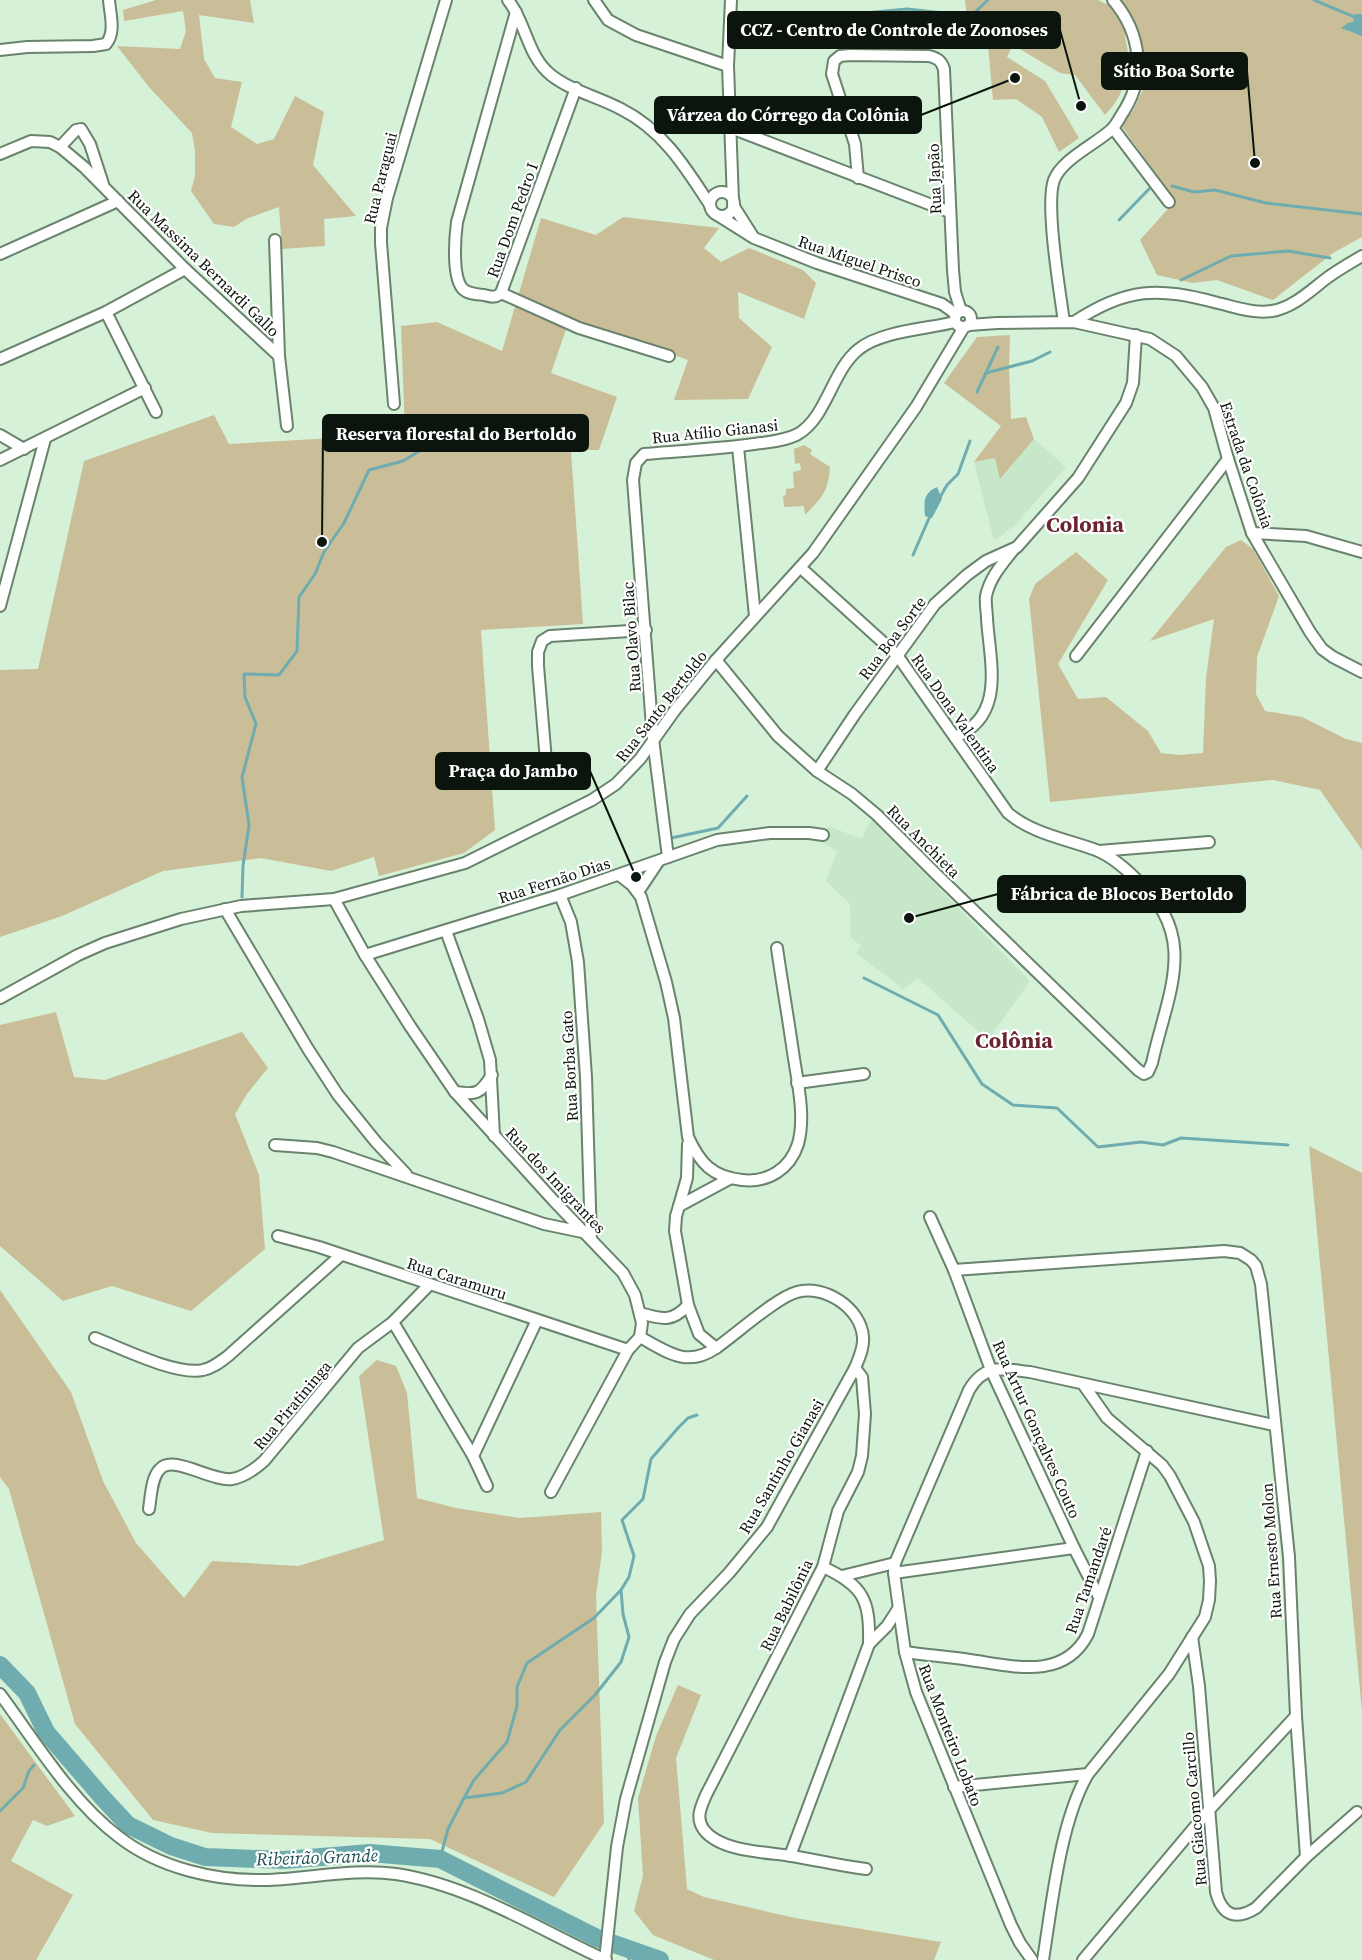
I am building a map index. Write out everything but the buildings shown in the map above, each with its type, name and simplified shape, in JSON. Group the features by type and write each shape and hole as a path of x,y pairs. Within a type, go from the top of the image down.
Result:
{"street":[{"path":"0,50 103,45 109,42 112,28 109,0"},
{"name":"Rua Paraguai","path":"394,404 381,228 387,198 446,0"},
{"name":"Rua Miguel Prisco","path":"508,0 516,12 533,52 552,76 640,119 660,136 691,176 713,212 754,238 817,263 942,304 962,320 997,323 1069,322 1136,335"},
{"path":"594,0 608,20 636,35 728,66"},
{"path":"719,216 730,213 733,203 728,66 731,0"},
{"path":"1113,0 1129,21 1136,42 1138,59 1135,92 1113,128 1066,164 1054,180 1052,216 1069,322 1122,297 1148,293 1184,295 1247,310 1274,311 1288,305 1362,256"},
{"name":"Rua Dom Pedro I","path":"516,12 457,222 455,235 457,274 463,289 472,294 497,297 501,293 576,88"},
{"path":"505,49 527,38"},
{"name":"Rua Japão","path":"858,178 852,133 832,74 834,61 840,56 850,55 937,58 942,62 944,69 955,292 962,320"},
{"path":"731,128 950,212"},
{"path":"1113,128 1169,202"},
{"path":"0,154 31,141 58,145 76,130 81,129 90,144 103,185"},
{"name":"Rua Massima Bernardi Gallo","path":"58,145 103,185 185,270 279,356 287,426"},
{"path":"710,206 711,198 719,193 732,162"},
{"name":"Rua Miguel Prisco","path":"691,176 719,193 729,195 754,238"},
{"path":"0,254 118,201"},
{"path":"275,240 279,356"},
{"path":"0,359 106,312 185,270"},
{"path":"501,293 579,328 669,356"},
{"path":"106,312 156,412"},
{"name":"Rua Santo Bertoldo","path":"0,998 78,955 105,943 181,919 225,909 334,899 465,863 592,800 616,784 640,759 653,739 716,660 801,568 916,407 950,348 962,320"},
{"name":"Rua Atílio Gianasi","path":"644,454 738,447 785,439 806,428 813,420 846,361 868,343 962,320"},
{"name":"Estrada da Colônia","path":"1136,335 1150,339 1176,356 1202,387 1214,408 1252,533 1322,649 1340,662 1362,672"},
{"name":"Rua Boa Sorte","path":"817,771 935,604 986,561 1017,547 1078,478 1126,403 1133,383 1136,335"},
{"path":"0,460 145,388"},
{"path":"0,435 24,449"},
{"path":"0,606 45,439"},
{"path":"738,447 756,616"},
{"name":"Rua Olavo Bilac","path":"644,454 636,463 633,480 663,860"},
{"path":"1076,656 1228,459"},
{"path":"1252,533 1306,536 1362,552"},
{"path":"955,737 967,732 981,720 987,710 992,679 986,596 995,572 1017,547"},
{"name":"Rua Dona Valentina","path":"801,568 897,655 1001,805 1014,818 1051,836 1099,851"},
{"path":"546,760 538,666 538,652 542,641 550,636 646,630"},
{"name":"Rua Anchieta","path":"716,660 778,736 817,771 852,794 877,815 1138,1070 1146,1073 1152,1063 1175,974 1175,945 1168,921 1146,887 1099,851"},
{"name":"Rua Fernão Dias","path":"365,955 560,895 717,840 745,835 809,832 823,835"},
{"path":"1099,851 1209,842"},
{"path":"638,892 663,860"},
{"path":"619,875 638,892 656,947 674,1018 688,1137 687,1178 676,1216 675,1231 688,1305 699,1334 716,1348"},
{"name":"Rua Borba Gato","path":"560,895 571,922 578,963 585,1077 589,1236"},
{"name":"Rua dos Imigrantes","path":"334,899 365,955 455,1092 623,1273 635,1295 640,1312 642,1323 640,1337"},
{"path":"225,909 338,1095 376,1142 408,1176"},
{"path":"446,931 478,1019 490,1060 494,1136"},
{"path":"688,1137 695,1154 703,1163 715,1173 729,1179 762,1179 773,1175 786,1165 798,1142 800,1125 797,1083 777,948"},
{"path":"797,1083 864,1074"},
{"path":"455,1092 475,1094 483,1088 492,1075"},
{"path":"275,1144 317,1148 408,1176 544,1224 589,1236"},
{"path":"680,1206 729,1179"},
{"name":"Rua Artur Gonçalves Couto","path":"930,1217 954,1270 991,1370 1099,1597"},
{"name":"Rua Caramuru","path":"278,1236 628,1350"},
{"name":"Rua Ernesto Molon","path":"954,1270 1215,1252 1240,1253 1256,1266 1261,1284 1268,1338 1274,1425 1289,1557 1296,1716 1306,1857"},
{"path":"95,1338 162,1364 189,1371 214,1366 341,1255"},
{"name":"Rua Piratininga","path":"149,1509 155,1477 159,1469 165,1465 174,1464 215,1478 231,1480 255,1469 358,1348 393,1322 429,1286"},
{"name":"Rua Santinho Gianasi","path":"606,1958 617,1847 627,1798 665,1662 674,1639 690,1614 729,1573 767,1527 855,1368 862,1352 863,1336 860,1323 854,1314 836,1299 810,1290 796,1292 782,1298 706,1355 688,1358 664,1350 640,1337"},
{"path":"640,1312 660,1318 672,1317 680,1314 688,1305"},
{"path":"473,1456 537,1320"},
{"path":"393,1322 473,1456 487,1486"},
{"path":"551,1492 628,1350 640,1337"},
{"name":"Rua Babilônia","path":"790,1856 748,1850 718,1840 704,1829 699,1820 699,1811 823,1567 832,1526 858,1472 862,1456 865,1414 862,1377 855,1368"},
{"path":"991,1370 1030,1372 1274,1425"},
{"name":"Rua Monteiro Lobato","path":"991,1370 981,1373 969,1390 894,1568 905,1652 916,1692 1011,1925 1020,1944 1032,1960"},
{"path":"1044,1960 1057,1874 1078,1790 1088,1774 1169,1674 1204,1617 1209,1600 1209,1566 1194,1522 1170,1476 1147,1451 1107,1418 1083,1384"},
{"name":"Rua Tamandaré","path":"905,1652 1028,1668 1066,1659 1081,1646 1088,1634 1147,1451"},
{"path":"842,1576 1074,1548"},
{"path":"823,1567 842,1576 864,1597 868,1612 868,1644 790,1856 830,1865 866,1869"},
{"path":"868,1644 886,1626 898,1609"},
{"name":"Rua Giacomo Carcillo","path":"1192,1637 1199,1686 1216,1892 1222,1907 1231,1914 1240,1915 1256,1908 1306,1857 1357,1812"},
{"path":"0,1694 78,1797 117,1836 150,1856 192,1871 234,1880 393,1874 432,1881 463,1892 606,1958"},
{"path":"1083,1960 1209,1810 1296,1716"},
{"path":"954,1786 1088,1774"}],"shaded area":[{"path":"156,0 250,0 254,23 199,15 204,59 215,78 242,82 231,127 257,144 274,139 295,96 324,112 313,165 356,216 324,219 325,246 282,249 279,207 246,219 234,227 214,224 191,191 195,176 192,133 149,87 117,46 180,49 186,31 183,11 124,21 123,10"},
{"path":"965,0 1098,0 1106,4 1111,0 1362,0 1362,237 1333,253 1273,300 1217,280 1193,283 1157,275 1140,240 1175,201 1121,125 1133,111 1150,74 1125,34 1128,53 1126,79 1116,102 1105,115 1075,75 1060,73 1013,45 1007,57 1045,81 1079,138 1059,152 1042,117 1016,99 993,100 988,45 970,46"},
{"path":"623,217 719,228 704,248 721,262 749,248 803,270 816,283 804,319 738,292 739,318 772,347 748,399 674,400 688,360 570,318 551,373 617,397 599,450 571,450 583,624 481,630 495,830 464,853 379,876 374,857 331,871 261,858 163,871 62,916 0,937 0,670 38,669 84,461 214,415 229,444 405,434 401,326 437,322 502,351 541,218 596,235"},
{"path":"1010,335 1011,419 1026,417 1034,439 1000,479 995,458 974,462 1001,426 944,383 977,337"},
{"path":"1034,439 1066,467 1015,525 994,541 974,462 995,458 1001,478"},
{"path":"804,445 812,450 810,454 830,467 828,483 823,494 805,515 804,506 784,507 783,496 786,495 786,489 794,488 793,472 801,470 800,463 795,464 794,449"},
{"path":"1241,540 1253,549 1279,596 1257,657 1256,694 1265,711 1302,717 1346,739 1362,743 1362,850 1320,790 1273,780 1050,802 1029,599 1035,584 1076,552 1108,580 1058,664 1078,699 1106,697 1148,731 1161,753 1179,755 1203,753 1206,678 1214,619 1150,641 1226,547"},
{"path":"871,819 1030,981 988,1040 918,978 903,989 856,953 861,946 851,938 850,904 826,881 837,851 822,842 828,826 862,839"},
{"path":"56,1012 74,1077 105,1080 242,1032 268,1068 247,1094 235,1114 259,1175 265,1249 191,1311 112,1286 63,1301 0,1246 0,1025"},
{"path":"1309,1146 1362,1173 1362,1711"},
{"path":"0,1290 71,1392 103,1481 136,1543 184,1598 212,1561 298,1566 384,1540 359,1376 377,1360 396,1366 407,1393 417,1498 456,1508 520,1518 601,1512 602,1552 596,1595 604,1823 554,1897 430,1839 212,1833 153,1820 75,1724 9,1489 0,1477"},
{"path":"678,1685 701,1695 676,1758 687,1889 704,1897 795,1918 941,1942 934,1960 714,1960 653,1935 634,1911 643,1876 638,1798 656,1736"},
{"path":"0,1714 75,1816 47,1826 33,1820 11,1861 73,1895 36,1960 0,1960"}],"water":[{"path":"1355,14 1362,14 1362,36 1341,28 1353,22"},
{"path":"937,487 942,499 932,518 925,516 925,502 929,492"}],"waterway":[{"path":"864,13 907,9 971,16 988,0"},
{"path":"1314,0 1362,20"},
{"path":"1172,186 1194,192 1215,190 1266,203 1362,214"},
{"path":"1119,220 1149,189"},
{"path":"1181,280 1231,256 1288,251 1330,258"},
{"path":"977,392 998,347"},
{"path":"986,373 1032,361 1050,352"},
{"path":"242,897 243,866 249,825 242,777 256,724 245,697 244,674 279,675 297,651 299,597 315,574 324,552 344,523 369,470 403,461 426,447 442,423 522,418"},
{"path":"939,499 947,485 958,474 970,441"},
{"path":"913,555 930,516"},
{"path":"671,838 718,828 747,796"},
{"path":"864,978 938,1015 982,1084 1013,1105 1057,1108 1098,1147 1141,1142 1163,1145 1181,1138 1288,1145"},
{"path":"440,1859 448,1829 464,1798 502,1793 526,1782 560,1730 595,1695 621,1662 629,1637 623,1614 621,1590 629,1577 634,1556 622,1520 643,1499 651,1459 688,1418 697,1415"},
{"path":"464,1798 474,1780 507,1742 517,1706 517,1687 527,1663 594,1618 621,1590"},
{"name":"Ribeirão Grande","path":"0,1665 27,1693 46,1732 128,1825 171,1846 205,1857 284,1860 370,1853 440,1859 597,1938 660,1960"},
{"name":"Ribeirão Grande","path":"49,1745 53,1739"},
{"path":"0,1811 23,1788 29,1771 34,1765"},
{"path":"628,1948 629,1960"}],"place":[{"name":"Várzea do Córrego da Colônia","path":"1015,78"},
{"name":"CCZ - Centro de Controle de Zoonoses","path":"1081,106"},
{"name":"Sítio Boa Sorte","path":"1255,163"},
{"name":"Reserva florestal do Bertoldo","path":"322,542"},
{"name":"Praça do Jambo","path":"636,877"},
{"name":"Fábrica de Blocos Bertoldo","path":"909,918"}],"district":[{"name":"Colonia","path":"1085,524"},
{"name":"Colônia","path":"1014,1040"}]}
